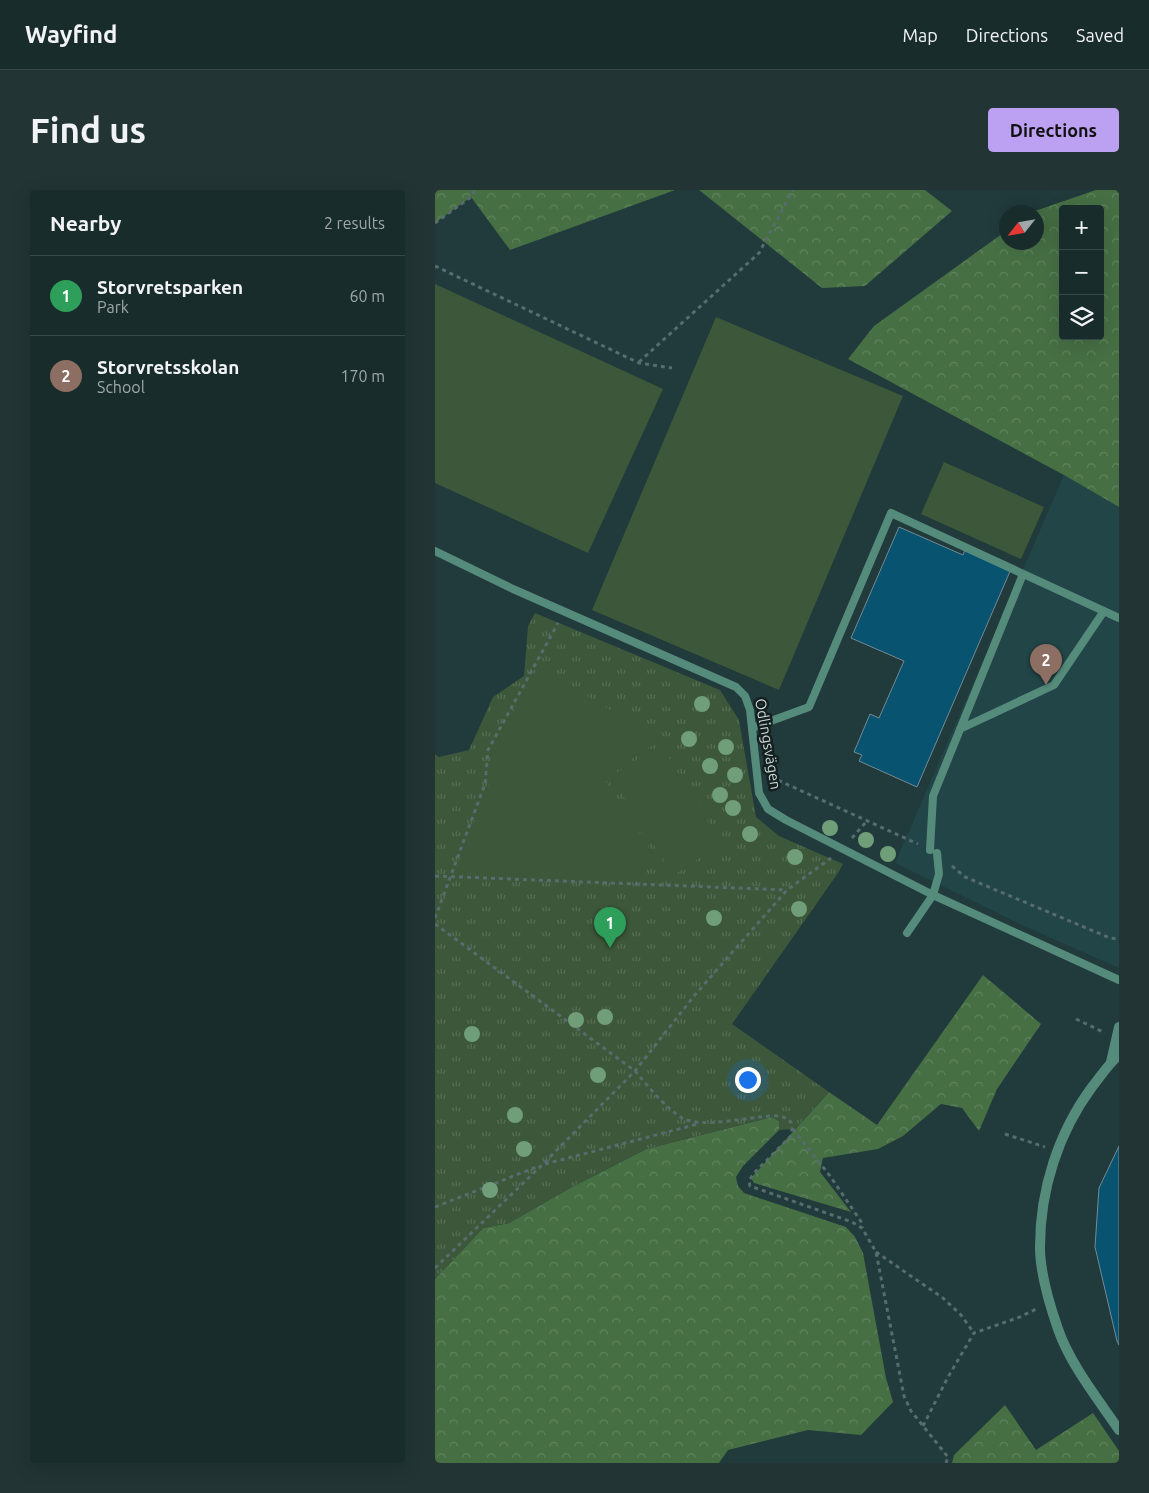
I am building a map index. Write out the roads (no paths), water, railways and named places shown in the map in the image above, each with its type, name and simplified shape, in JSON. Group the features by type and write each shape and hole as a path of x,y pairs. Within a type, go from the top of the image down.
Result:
{"street":[{"path":"1119,1026 1116,1038 1115,1059 1078,1107 1060,1142 1043,1206 1040,1249 1049,1302 1059,1331 1074,1361 1119,1430"}],"lane":[{"path":"752,728 809,707 891,513 1119,618"},
{"name":"Odlingsvägen","path":"435,551 513,589 735,687 745,696 750,710 759,793 768,810 933,895 1119,980"},
{"path":"907,933 933,895 939,874 933,851 933,796 1023,574"},
{"path":"960,728 1054,685 1104,611"}],"place":[{"name":"Storvretsskolan","path":"1046,685"},
{"name":"Storvretsparken","path":"610,948"}]}
